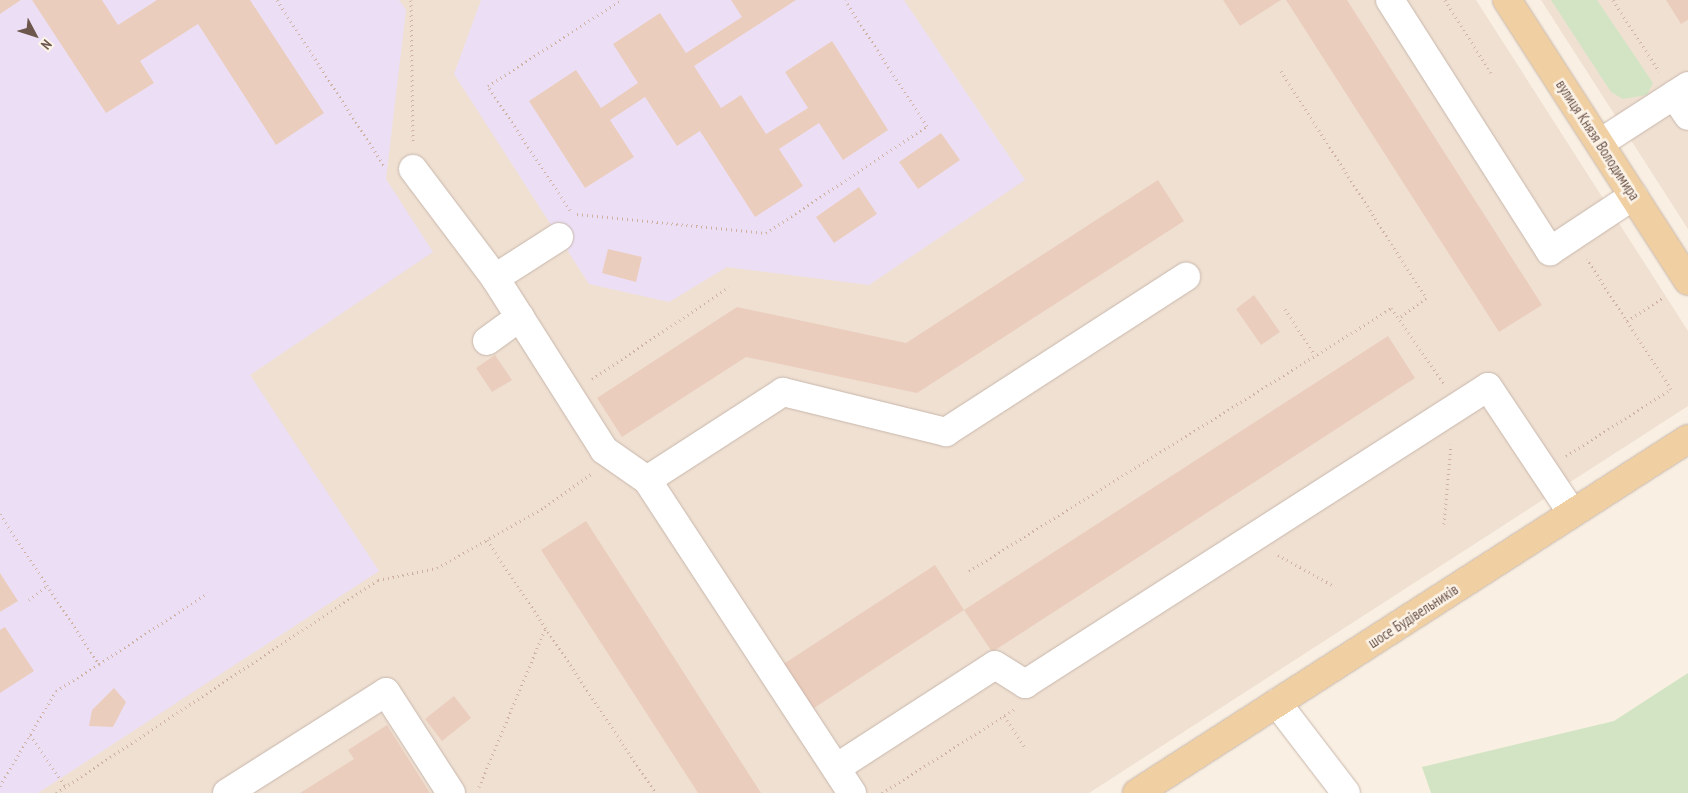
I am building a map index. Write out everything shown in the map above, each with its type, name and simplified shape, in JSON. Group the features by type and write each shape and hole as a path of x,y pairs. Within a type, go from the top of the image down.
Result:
{"main road":[{"name":"вулиця Князя Володимира","path":"1508,0 1634,196 1680,286"},
{"name":"шосе Будівельників","path":"1137,793 1688,439"}],"lane":[{"path":"1390,0 1550,251 1634,196"},
{"path":"1600,143 1683,99"},
{"path":"413,169 495,278 604,450 647,480 852,793"},
{"path":"495,278 559,237"},
{"path":"647,480 784,392 946,432 1186,277"},
{"path":"486,341 520,317"},
{"path":"836,768 995,665 1025,684 1488,387 1572,514"},
{"path":"227,793 386,692 450,793"},
{"path":"1277,703 1346,793"}],"path":[{"path":"277,0 386,170 413,169 411,0"},
{"path":"621,0 488,86 573,214 766,233 927,126 845,0"},
{"path":"1445,0 1491,73"},
{"path":"1613,0 1683,99"},
{"path":"1281,71 1426,298 1398,318"},
{"path":"1627,321 1680,286"},
{"path":"569,394 729,287"},
{"path":"969,571 1391,308 1460,405"},
{"path":"1285,309 1315,355"},
{"path":"1543,470 1671,389"},
{"path":"1444,524 1452,434"},
{"path":"56,793 378,580 437,568 487,540 590,476 604,450"},
{"path":"0,514 99,664"},
{"path":"487,540 656,793"},
{"path":"1268,550 1334,586"},
{"path":"29,600 47,586"},
{"path":"0,786 56,691 208,593"},
{"path":"477,793 546,628"},
{"path":"1004,716 1025,747"},
{"path":"30,735 66,787"}],"shaded area":[{"path":"0,0 1476,0 1688,331 1688,406 1089,793 0,793"},
{"path":"0,0 399,0 406,10 386,179 433,252 250,375 379,571 38,793 0,793"},
{"path":"481,0 904,0 1025,180 869,285 727,267 669,302 589,284 454,74"},
{"path":"1541,0 1688,0 1688,229"}],"green space":[{"path":"1551,0 1597,0 1653,83 1647,95 1623,99 1611,92"},
{"path":"1688,673 1688,793 1431,793 1422,767 1614,721"}],"building":[{"path":"0,0 21,0 0,14"},
{"path":"32,0 102,0 118,25 157,0 250,0 324,113 276,145 198,24 140,61 154,83 106,113"},
{"path":"731,0 796,0 694,66 721,108 741,95 766,134 808,108 785,72 832,41 888,130 843,160 819,123 779,149 803,186 755,217 700,131 677,146 645,97 610,120 634,157 585,188 529,101 576,70 601,108 638,83 613,44 660,13 686,53 742,17"},
{"path":"1223,0 1281,0 1240,26"},
{"path":"1286,0 1347,0 1542,305 1499,332"},
{"path":"1666,0 1688,0 1688,20 1681,24"},
{"path":"941,133 960,160 918,189 899,162"},
{"path":"1158,180 1184,221 917,393 746,357 622,437 597,398 737,307 906,343"},
{"path":"859,187 877,214 834,243 816,217"},
{"path":"608,249 642,257 636,282 602,273"},
{"path":"1254,295 1280,332 1261,345 1236,309"},
{"path":"1388,336 1415,378 992,652 964,610"},
{"path":"495,355 512,380 492,392 476,368"},
{"path":"586,521 761,793 698,793 541,550"},
{"path":"935,565 964,610 811,710 782,665"},
{"path":"0,573 18,601 0,612"},
{"path":"5,627 34,671 0,693 0,630"},
{"path":"114,688 126,702 113,727 89,726 92,710"},
{"path":"454,696 471,718 442,741 425,719"},
{"path":"387,725 430,793 300,793 354,759 348,750"}]}
